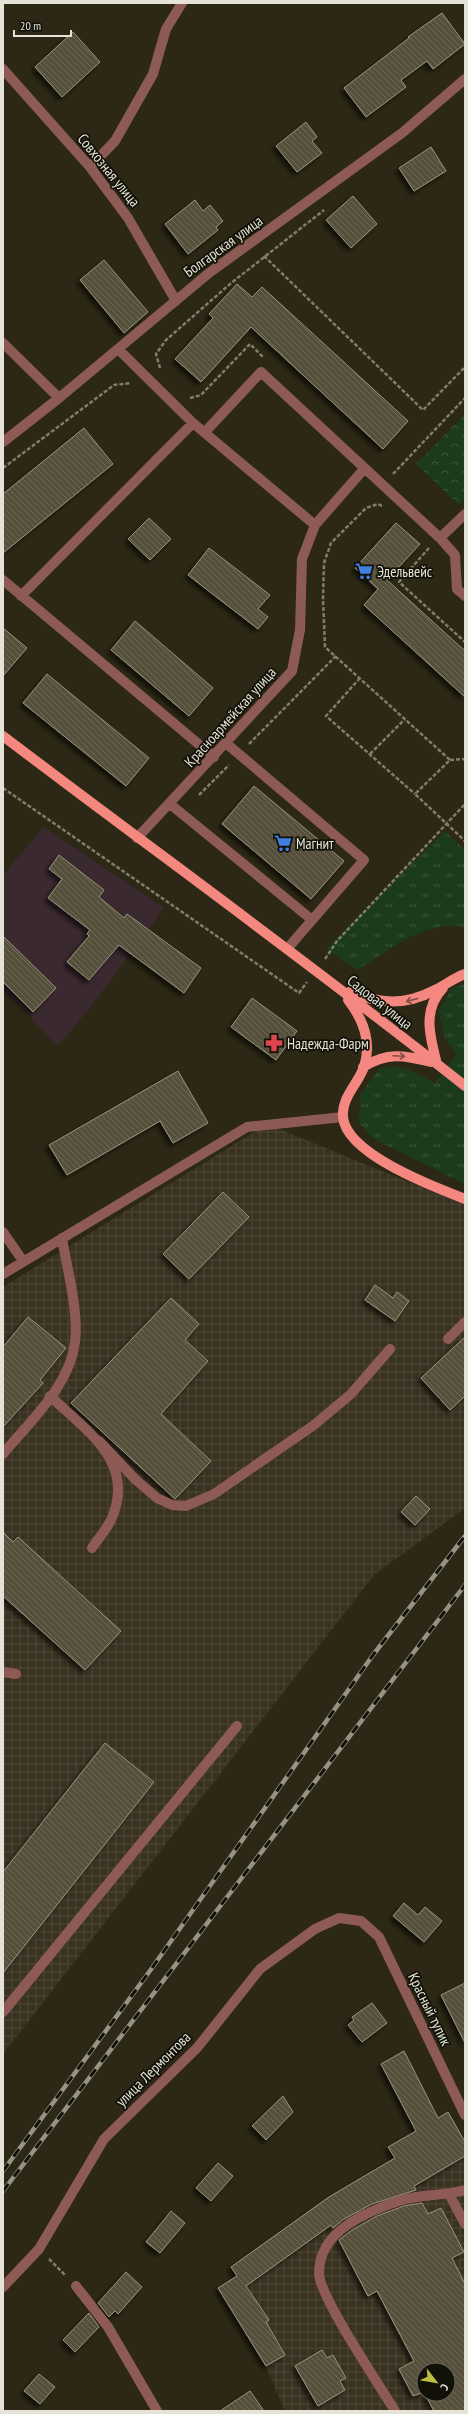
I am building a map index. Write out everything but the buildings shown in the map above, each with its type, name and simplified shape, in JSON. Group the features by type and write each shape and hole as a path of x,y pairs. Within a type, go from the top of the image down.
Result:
{"main road":[{"path":"3,736 137,838"},
{"name":"Садовая улица","path":"137,838 288,949 465,1086"},
{"path":"338,988 380,1002 400,1003 422,997 465,974"},
{"path":"441,1067 431,1042 429,1016 432,1003 447,983"},
{"path":"338,988 354,1008 364,1026 366,1036 364,1067"},
{"path":"441,1067 406,1057 388,1056 376,1059 364,1067 351,1089 343,1117 352,1140 368,1153 409,1175 465,1199"}],"street":[{"path":"90,167 119,135 153,74 166,30 182,3"},
{"name":"Совхозная улица","path":"3,69 90,167 128,218 176,301"},
{"name":"Болгарская улица","path":"3,442 59,398 209,273 402,133 465,79"},
{"path":"3,343 59,398"},
{"path":"118,349 193,423 315,525"},
{"path":"205,432 261,372 440,538 455,555 457,589 465,596"},
{"path":"21,596 193,423"},
{"name":"Красноармейская улица","path":"137,838 227,744 292,671 300,630 302,559 315,525 364,469"},
{"path":"440,538 465,514"},
{"path":"3,580 214,757"},
{"path":"227,744 364,860 311,919 288,949"},
{"path":"170,804 311,919"},
{"path":"3,1274 247,1127 343,1117"},
{"path":"3,1232 27,1259"},
{"path":"3,1454 50,1396 68,1368 75,1342 74,1313 62,1238"},
{"path":"448,1339 465,1322"},
{"path":"50,1396 99,1442 135,1479 157,1498 172,1505 186,1506 214,1494 314,1425 351,1394 390,1349"},
{"path":"92,1548 110,1521 118,1501 118,1481 112,1461 99,1442"},
{"path":"3,1672 16,1674"},
{"path":"3,2012 237,1726"},
{"name":"улица Лермонтова","path":"3,2287 39,2248 104,2139 197,2048 260,1969 315,1929 339,1918 361,1921"},
{"name":"Красный тупик","path":"361,1921 379,1937 465,2115"},
{"path":"395,2411 326,2295 319,2273 324,2252 334,2235 356,2218 403,2200 449,2194 465,2190"},
{"path":"449,2194 465,2224"},
{"path":"76,2286 108,2327 157,2411"}],"path":[{"path":"163,373 156,354 166,340 264,256 327,208"},
{"path":"251,243 423,410 465,367"},
{"path":"184,395 188,398 202,395 250,344 267,360"},
{"path":"3,468 114,385 126,382 138,384"},
{"path":"383,485 465,398"},
{"path":"387,509 378,504 366,508 331,543 324,563 323,599 326,646 450,760"},
{"path":"424,544 430,549 399,582 465,642"},
{"path":"182,813 336,656"},
{"path":"360,678 326,716 415,794 465,841"},
{"path":"370,754 405,719"},
{"path":"415,794 450,760 465,759"},
{"path":"3,788 299,993 337,941 465,804"},
{"path":"39,2248 76,2286"}],"shaded area":[{"path":"44,827 164,908 92,1005 58,1046 3,989 3,875"},
{"path":"267,1124 465,1205 465,1508 374,1575 3,2054 3,1287"},
{"path":"448,2112 465,2142 465,2411 285,2411 266,2366 218,2288 237,2276 231,2267 322,2201 395,2158 388,2147"}],"green space":[{"path":"465,414 465,498 459,505 416,464"},
{"path":"445,831 465,850 465,927 450,926 422,932 395,945 358,970 326,949"},
{"path":"465,984 465,1184 374,1139 359,1123 360,1095 379,1069 388,1067 402,1068 414,1072 435,1083 456,1054 444,1038 439,1010 452,988"}],"railway":[{"path":"3,2171 152,1968 373,1655 465,1536"},
{"path":"3,2191 465,1585"}],"place":[{"name":"Эдельвейс","path":"364,571"},
{"name":"Магнит","path":"283,843"},
{"name":"Надежда-Фарм","path":"274,1043"}]}
